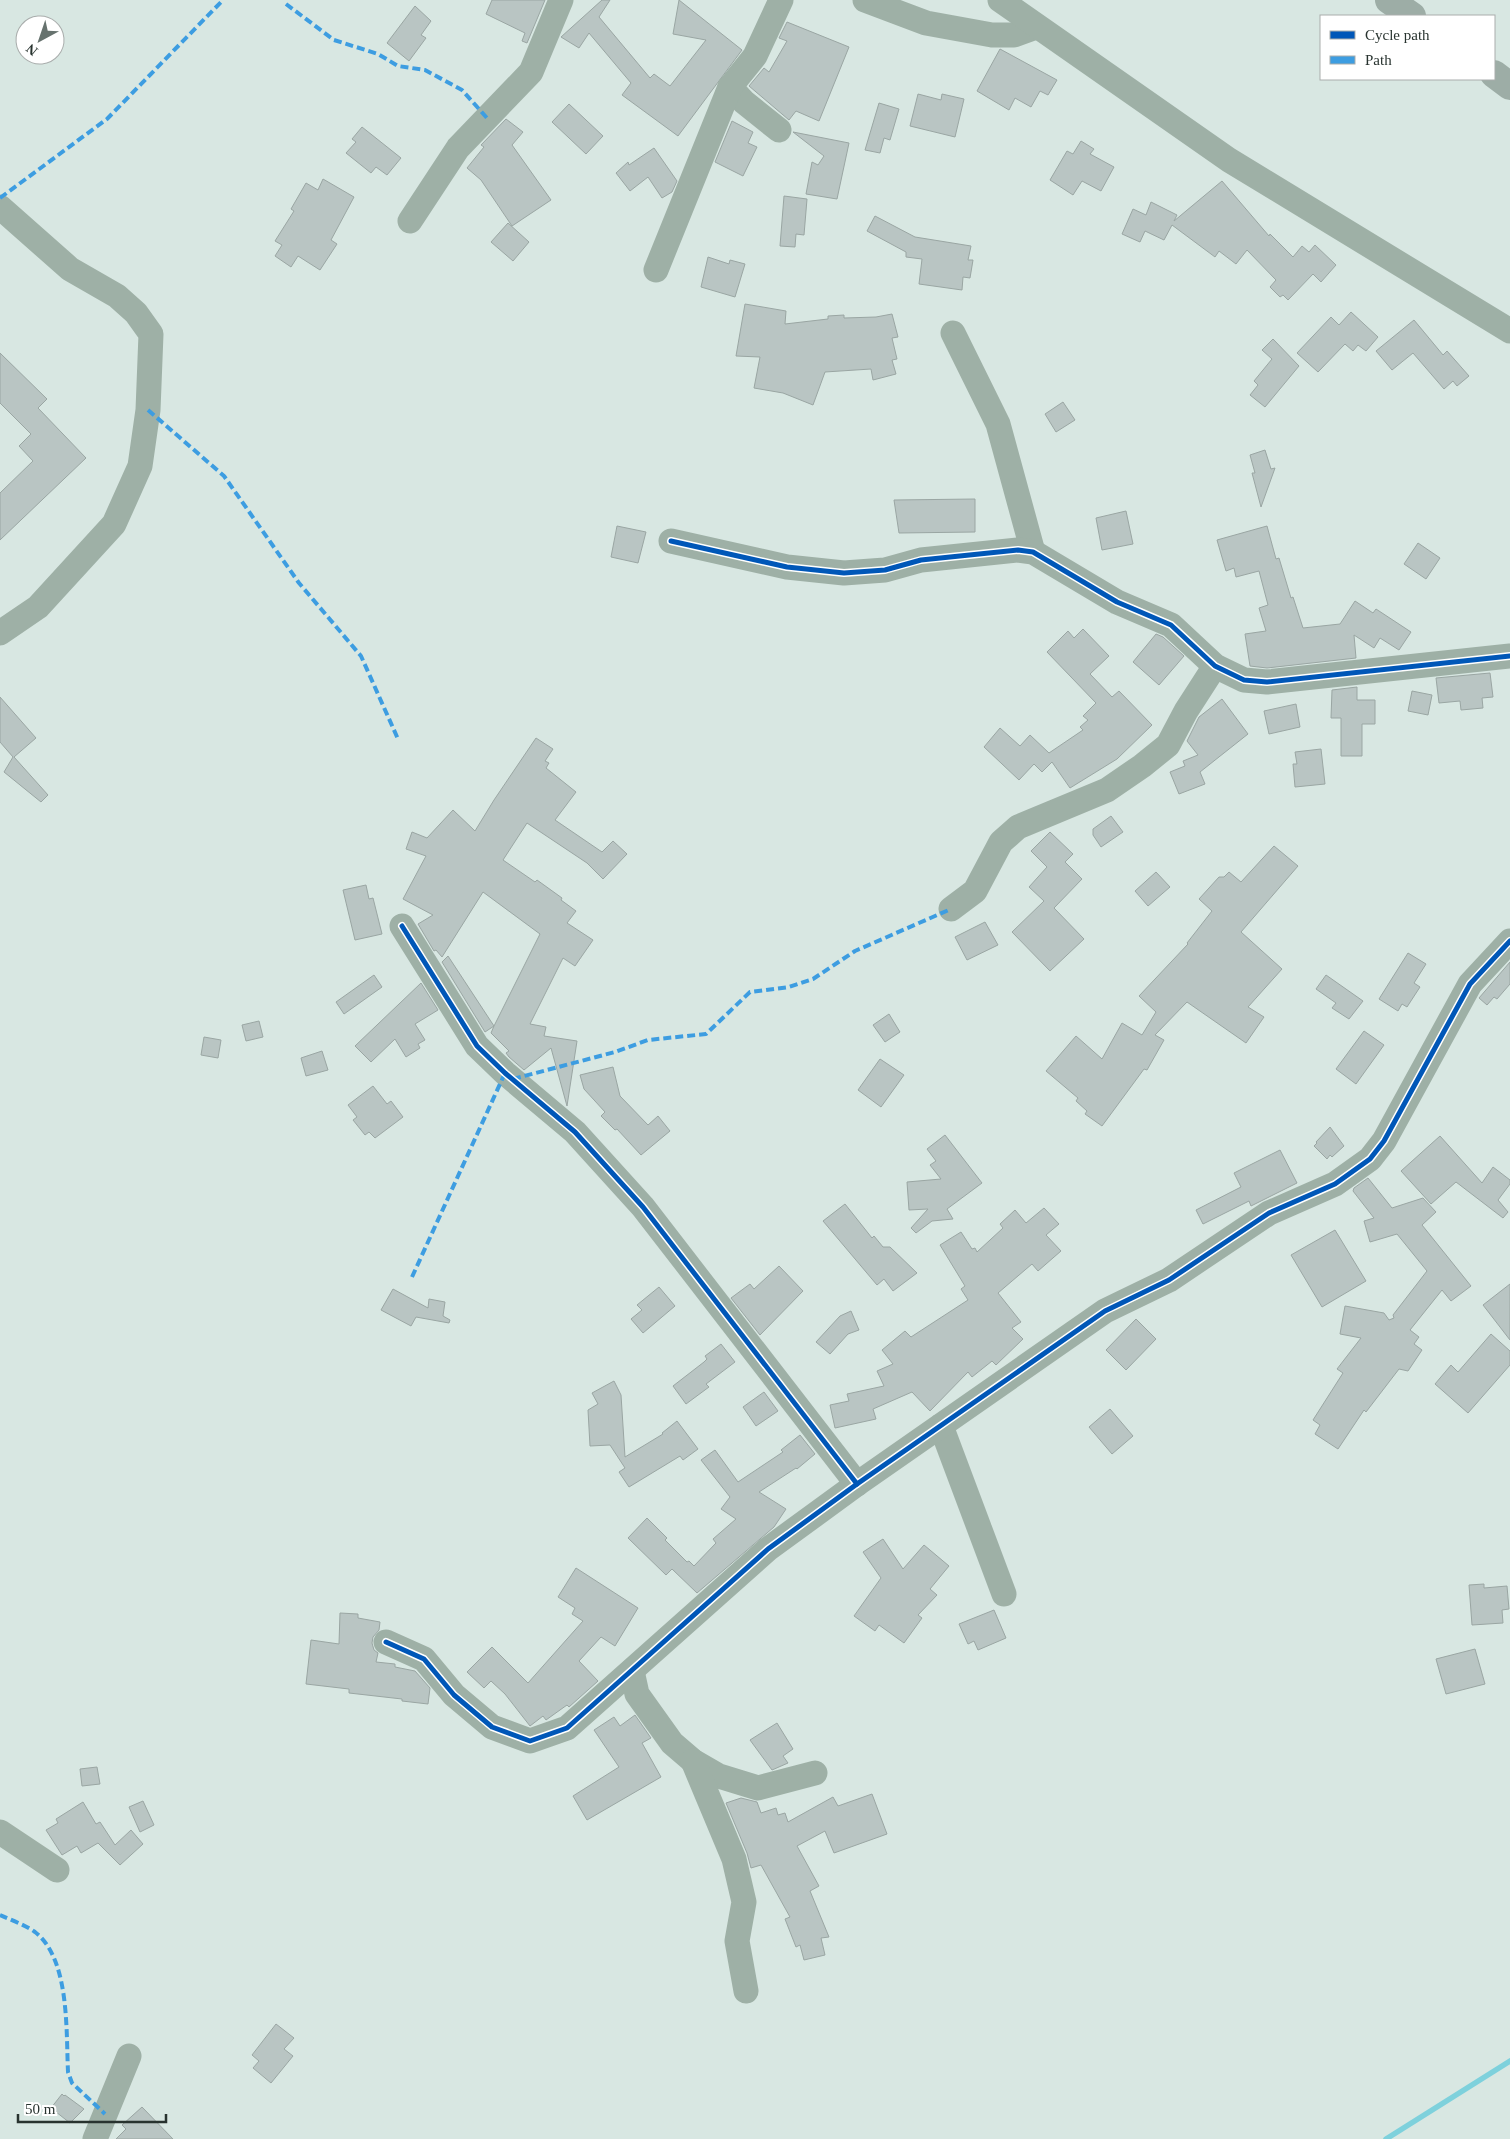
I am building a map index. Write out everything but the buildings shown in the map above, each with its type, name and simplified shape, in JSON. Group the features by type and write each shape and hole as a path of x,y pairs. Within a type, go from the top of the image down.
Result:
{"highway":[{"path":"1389,0 1411,15"},
{"path":"1495,75 1510,86"}],"street":[{"path":"410,221 458,148 531,72 562,0"},
{"path":"656,270 730,87 755,56 781,0"},
{"path":"865,0 926,23 992,36 1014,35 1036,27"},
{"path":"1000,0 1036,27 1229,160 1510,331"},
{"path":"730,87 744,102 780,130"},
{"path":"0,207 70,269 117,296 136,313 151,334 148,410 140,466 114,524 38,607 0,633"},
{"path":"953,333 998,424 1033,552"},
{"path":"672,541 787,567 844,572 885,570 931,559 1018,550 1033,552 1117,602 1171,625 1215,666 1244,680 1267,682 1510,656"},
{"path":"951,909 975,891 1000,842 1018,827 1107,790 1168,745 1186,711 1215,666"},
{"path":"402,926 477,1046 504,1073 575,1132 643,1207 858,1484"},
{"path":"386,1642 424,1659 454,1695 492,1726 530,1741 567,1728 768,1550 858,1484 1105,1311 1169,1280 1269,1213 1335,1184 1370,1159 1384,1141 1470,984 1510,941"},
{"path":"941,1426 1004,1594"},
{"path":"632,1671 637,1694 672,1743 693,1761 719,1776 758,1788 815,1773"},
{"path":"693,1761 734,1859 744,1902 736,1941 746,1992"},
{"path":"0,1832 57,1870"},
{"path":"94,2139 129,2056"}],"waterway":[{"path":"1386,2139 1510,2061"}],"marked path":[{"path":"0,198 107,119 223,0"},
{"path":"286,4 334,40 378,54 398,66 425,70 462,90 487,118"},
{"path":"148,410 224,476 299,583 361,656 398,739"},
{"path":"513,1079 615,1052 648,1040 706,1034 750,992 789,987 813,979 855,951 951,909"},
{"path":"412,1277 505,1073"},
{"path":"0,1915 35,1932 46,1944 55,1960 64,1997 68,2072 72,2083 105,2114"}],"cycle path":[{"path":"671,541 787,567 844,573 885,570 921,560 1018,550 1033,552 1117,602 1171,625 1215,666 1244,680 1267,682 1510,656"},
{"path":"402,926 477,1046 505,1073 575,1132 643,1207 857,1484"},
{"path":"386,1642 424,1659 454,1695 492,1727 530,1741 567,1728 768,1549 857,1484 1105,1311 1169,1280 1269,1213 1335,1184 1370,1159 1384,1141 1470,984 1510,941"}]}
